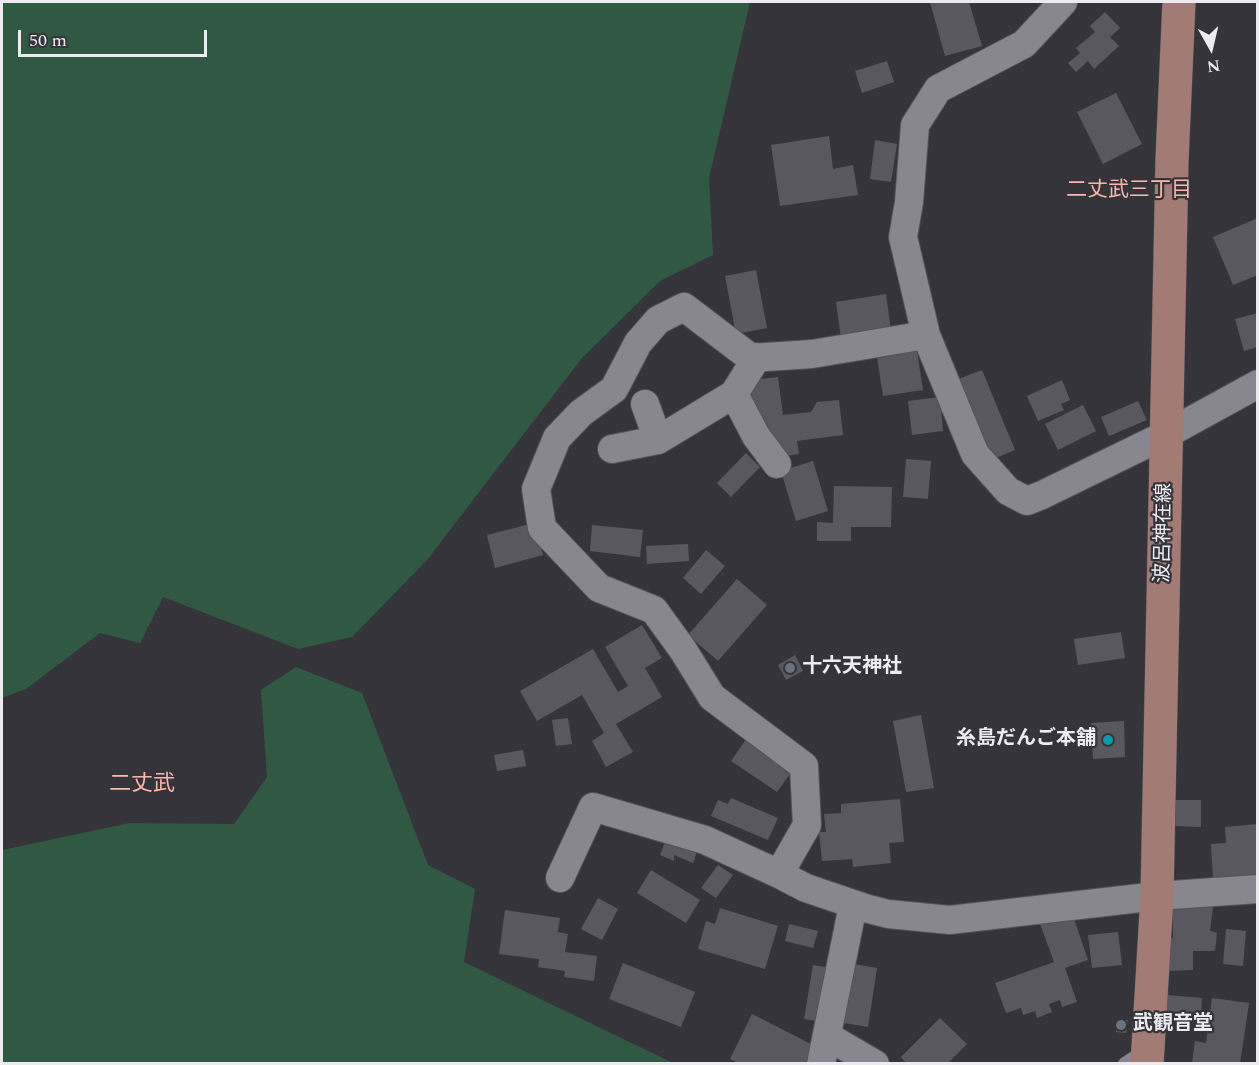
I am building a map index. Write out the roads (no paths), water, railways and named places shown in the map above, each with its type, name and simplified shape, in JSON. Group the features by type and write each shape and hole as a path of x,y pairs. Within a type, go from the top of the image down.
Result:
{"main road":[{"name":"波呂神在線","path":"1140,1058 1157,896 1172,160 1179,2"}],"street":[{"path":"1063,2 1024,44 938,89 915,125 909,202 903,237 926,334 975,454 1008,491 1027,501 1167,434 1257,384"},
{"path":"779,874 807,825 804,766 712,697 683,650 654,610 599,588 542,528 536,489 558,438 580,413 614,389 638,343 658,320 684,307 751,358 812,354 926,334"},
{"path":"612,449 658,440 734,394 757,357"},
{"path":"734,394 756,436 777,464"},
{"path":"645,404 658,440"},
{"path":"560,878 593,807 705,840 806,888 853,905 888,914 950,920 1157,896 1257,889"},
{"path":"853,905 824,1050 875,1064"}],"place":[{"name":"十六天神社","path":"790,668"},
{"name":"糸島だんご本舗","path":"1108,740"},
{"name":"武観音堂","path":"1121,1025"}],"district":[{"name":"二丈武三丁目","path":"1129,192"},
{"name":"二丈武","path":"142,786"}]}
